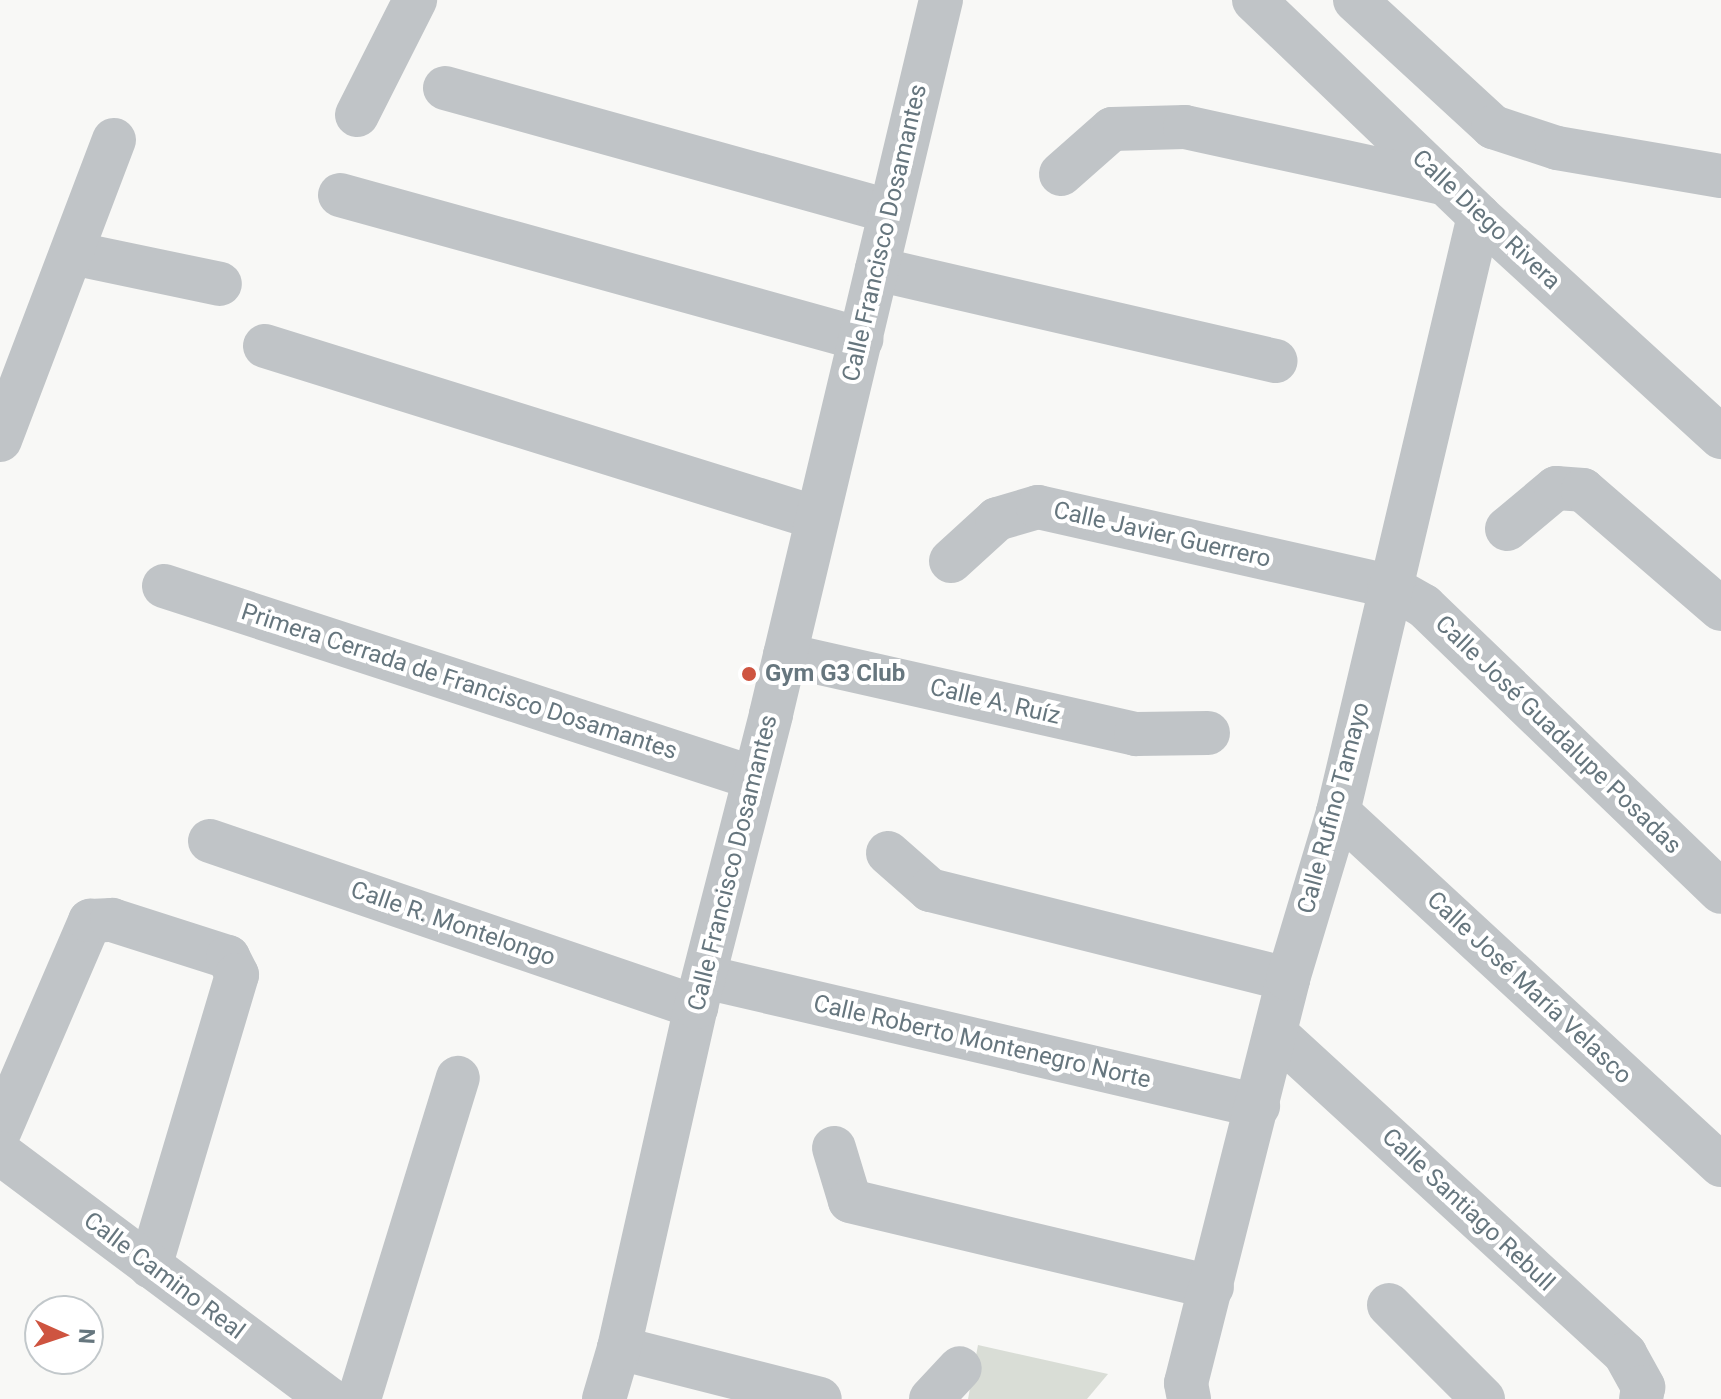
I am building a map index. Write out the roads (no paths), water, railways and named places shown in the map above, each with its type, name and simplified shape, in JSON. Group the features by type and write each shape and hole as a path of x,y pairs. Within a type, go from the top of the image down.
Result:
{"street":[{"path":"357,115 415,0"},
{"name":"Calle Francisco Dosamantes","path":"604,1399 619,1348 700,992 785,655 941,0"},
{"name":"Calle Diego Rivera","path":"1254,0 1479,216 1721,437"},
{"path":"1355,0 1493,127 1557,148 1721,176"},
{"path":"445,88 889,211"},
{"path":"1061,174 1112,129 1185,127 1446,184"},
{"path":"0,440 114,140"},
{"path":"340,195 861,339"},
{"name":"Calle Rufino Tamayo","path":"1189,1399 1186,1383 1288,979 1338,812 1389,586 1479,216"},
{"path":"72,253 220,284"},
{"path":"877,269 1276,361"},
{"path":"265,346 817,518"},
{"path":"1507,529 1556,488 1583,490 1721,609"},
{"name":"Calle Javier Guerrero","path":"951,561 997,519 1038,507 1389,586"},
{"name":"Primera Cerrada de Francisco Dosamantes","path":"164,586 754,778"},
{"name":"Calle José Guadalupe Posadas","path":"1389,586 1424,606 1721,892"},
{"name":"Calle A. Ruíz","path":"785,655 1136,734 1208,733"},
{"name":"Calle José María Velasco","path":"1338,812 1721,1165"},
{"name":"Calle R. Montelongo","path":"210,841 700,992"},
{"path":"888,853 930,890 1288,979"},
{"path":"0,1130 90,921 112,920 228,957 237,975 150,1266"},
{"name":"Calle Roberto Montenegro Norte","path":"700,992 1258,1106"},
{"name":"Calle Santiago Rebull","path":"1275,1033 1625,1354 1643,1387 1641,1399"},
{"path":"351,1393 458,1078"},
{"path":"834,1148 850,1201 1212,1287"},
{"name":"Calle Camino Real","path":"0,1153 150,1266 351,1393"},
{"path":"1389,1305 1483,1399"},
{"path":"619,1348 820,1399"}],"place":[{"name":"Gym G3 Club","path":"749,674"}]}
